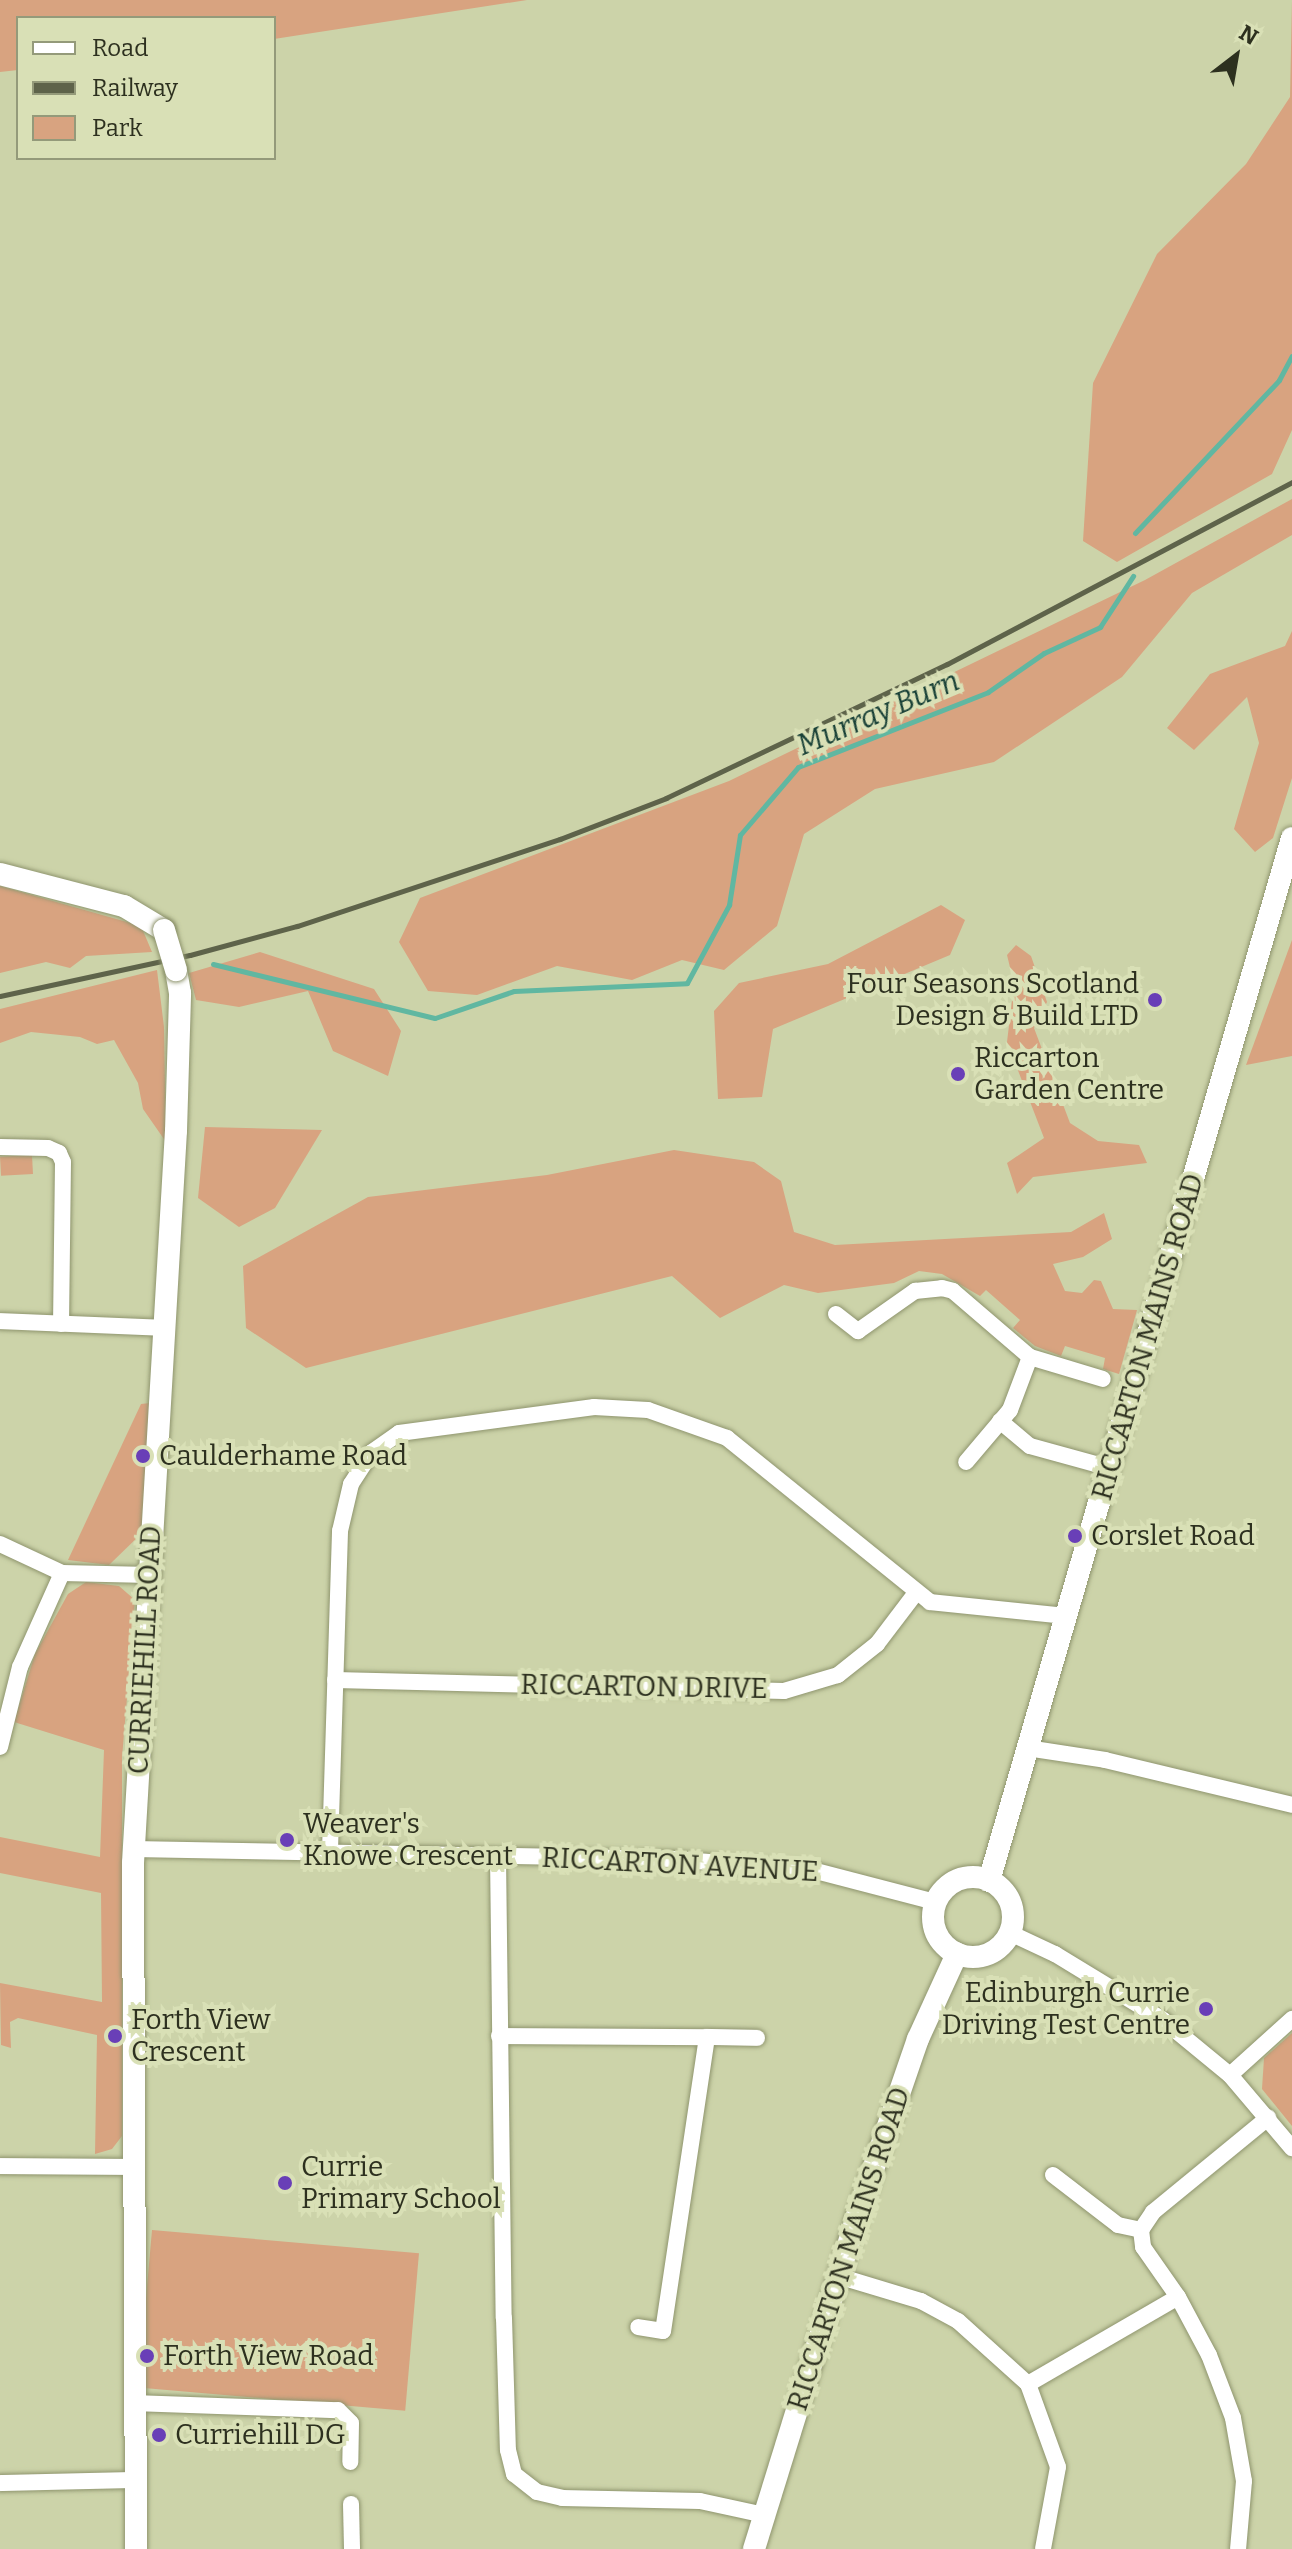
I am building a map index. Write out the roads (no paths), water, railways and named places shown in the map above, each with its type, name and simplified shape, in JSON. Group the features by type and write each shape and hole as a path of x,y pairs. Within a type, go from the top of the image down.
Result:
{"street":[{"name":"RICCARTON MAINS ROAD","path":"989,1881 1292,838"},
{"name":"CURRIEHILL ROAD","path":"0,874 124,906 164,930 180,993 165,1328 133,1849 130,2167 136,2549"},
{"path":"0,1147 48,1148 59,1153 63,1162 61,1324"},
{"path":"836,1314 858,1331 915,1291 942,1288 953,1291 1030,1357 1103,1379"},
{"path":"0,1321 165,1328"},
{"path":"966,1462 1016,1400 1030,1357"},
{"path":"330,1850 340,1531 351,1484 372,1452 399,1433 492,1418 594,1407 648,1410 693,1423 727,1438 755,1458 915,1594 946,1606 1065,1616"},
{"path":"1000,1421 1030,1446 1110,1468"},
{"path":"0,1544 62,1573 150,1575"},
{"path":"0,1747 20,1667 62,1573"},
{"name":"RICCARTON DRIVE","path":"335,1680 784,1691 838,1675 877,1644 915,1594"},
{"path":"1027,1748 1105,1760 1292,1805"},
{"name":"RICCARTON AVENUE","path":"133,1849 330,1850 673,1859 816,1871 935,1902"},
{"path":"498,1856 507,2436 514,2474 537,2492 562,2498 700,2501 765,2515"},
{"path":"989,1881 1007,1897 1010,1933 982,1956 957,1954 938,1938 935,1902 953,1882 989,1881"},
{"path":"1010,1933 1055,1954 1163,2020 1230,2075 1292,2148"},
{"name":"RICCARTON MAINS ROAD","path":"754,2549 838,2276 918,2039 957,1954"},
{"path":"1230,2075 1292,2019"},
{"path":"499,2036 757,2038"},
{"path":"638,2327 663,2331 707,2037"},
{"path":"1238,2549 1244,2481 1233,2418 1178,2297 1143,2247 1141,2230 1153,2212 1268,2118"},
{"path":"0,2166 130,2167"},
{"path":"1053,2175 1118,2225 1141,2230"},
{"path":"838,2276 921,2301 958,2321 1028,2384 1058,2467 1043,2549"},
{"path":"1028,2384 1178,2297"},
{"path":"133,2403 338,2410 351,2423 350,2462"},
{"path":"0,2483 135,2480"},
{"path":"342,2549 352,2549 351,2504"}],"waterway":[{"name":"Murray Burn","path":"1135,533 1279,380 1292,356"},
{"name":"Murray Burn","path":"213,964 435,1018 514,991 687,983 729,905 740,835 798,767 988,692 1044,653 1100,627 1133,576"}],"railway":[{"path":"0,996 190,955 297,926 560,839 666,798 947,664 1292,482"}],"place":[{"name":"Four Seasons Scotland Design & Build LTD","path":"1155,1000"},
{"name":"Riccarton Garden Centre","path":"958,1074"},
{"name":"Caulderhame Road","path":"143,1456"},
{"name":"Corslet Road","path":"1075,1536"},
{"name":"Weaver's Knowe Crescent","path":"287,1840"},
{"name":"Edinburgh Currie Driving Test Centre","path":"1206,2009"},
{"name":"Forth View Crescent","path":"115,2036"},
{"name":"Currie Primary School","path":"285,2183"},
{"name":"Forth View Road","path":"147,2356"},
{"name":"Curriehill DG","path":"159,2435"}]}
